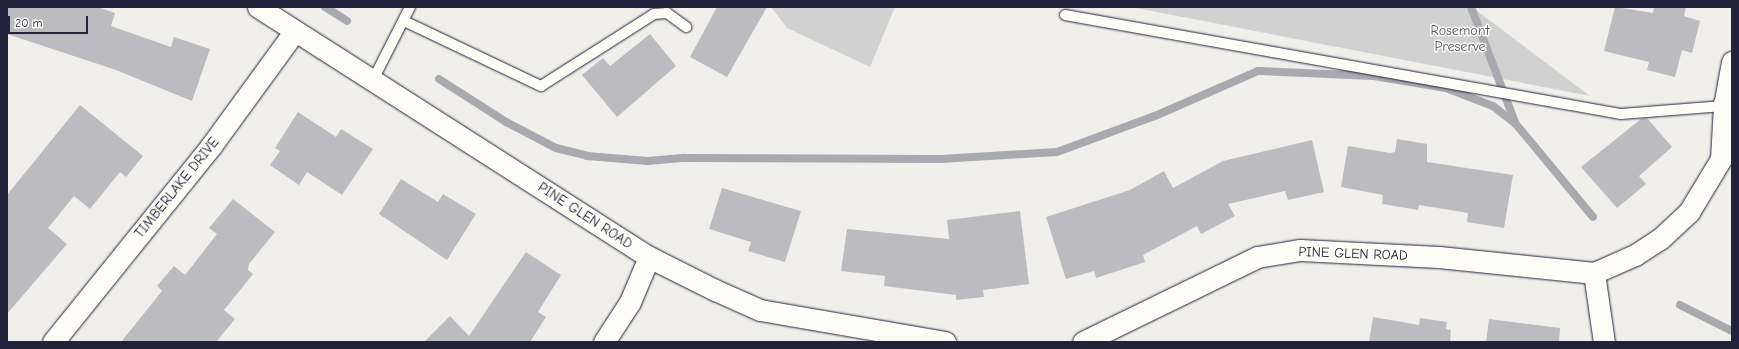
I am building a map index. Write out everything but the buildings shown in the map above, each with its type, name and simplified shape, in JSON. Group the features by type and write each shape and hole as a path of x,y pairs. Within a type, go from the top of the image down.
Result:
{"street":[{"name":"PINE GLEN ROAD","path":"258,7 650,257 760,310 945,342"},
{"name":"TIMBERLAKE DRIVE","path":"53,342 211,146 295,31"},
{"path":"1604,342 1594,273 1654,243 1689,212 1721,159 1732,62"},
{"name":"PINE GLEN ROAD","path":"1083,342 1256,257 1300,250 1439,257 1594,273"},
{"path":"604,342 630,302 650,257"}],"lane":[{"path":"373,80 410,7"},
{"path":"404,21 540,86 654,14 667,13 686,27"},
{"path":"1065,15 1621,114 1728,106"}],"green space":[{"path":"771,7 895,7 870,67 787,28"},
{"name":"Rosemont Preserve","path":"1131,7 1472,7 1590,96"}],"waterway":[{"path":"325,7 347,21"},
{"path":"1471,7 1515,122"},
{"path":"439,79 506,122 556,148 587,156 648,161 685,158 941,159 1057,152 1155,116 1258,71 1374,76 1446,88 1493,106 1515,123 1593,217"},
{"path":"1680,305 1732,331"}]}
